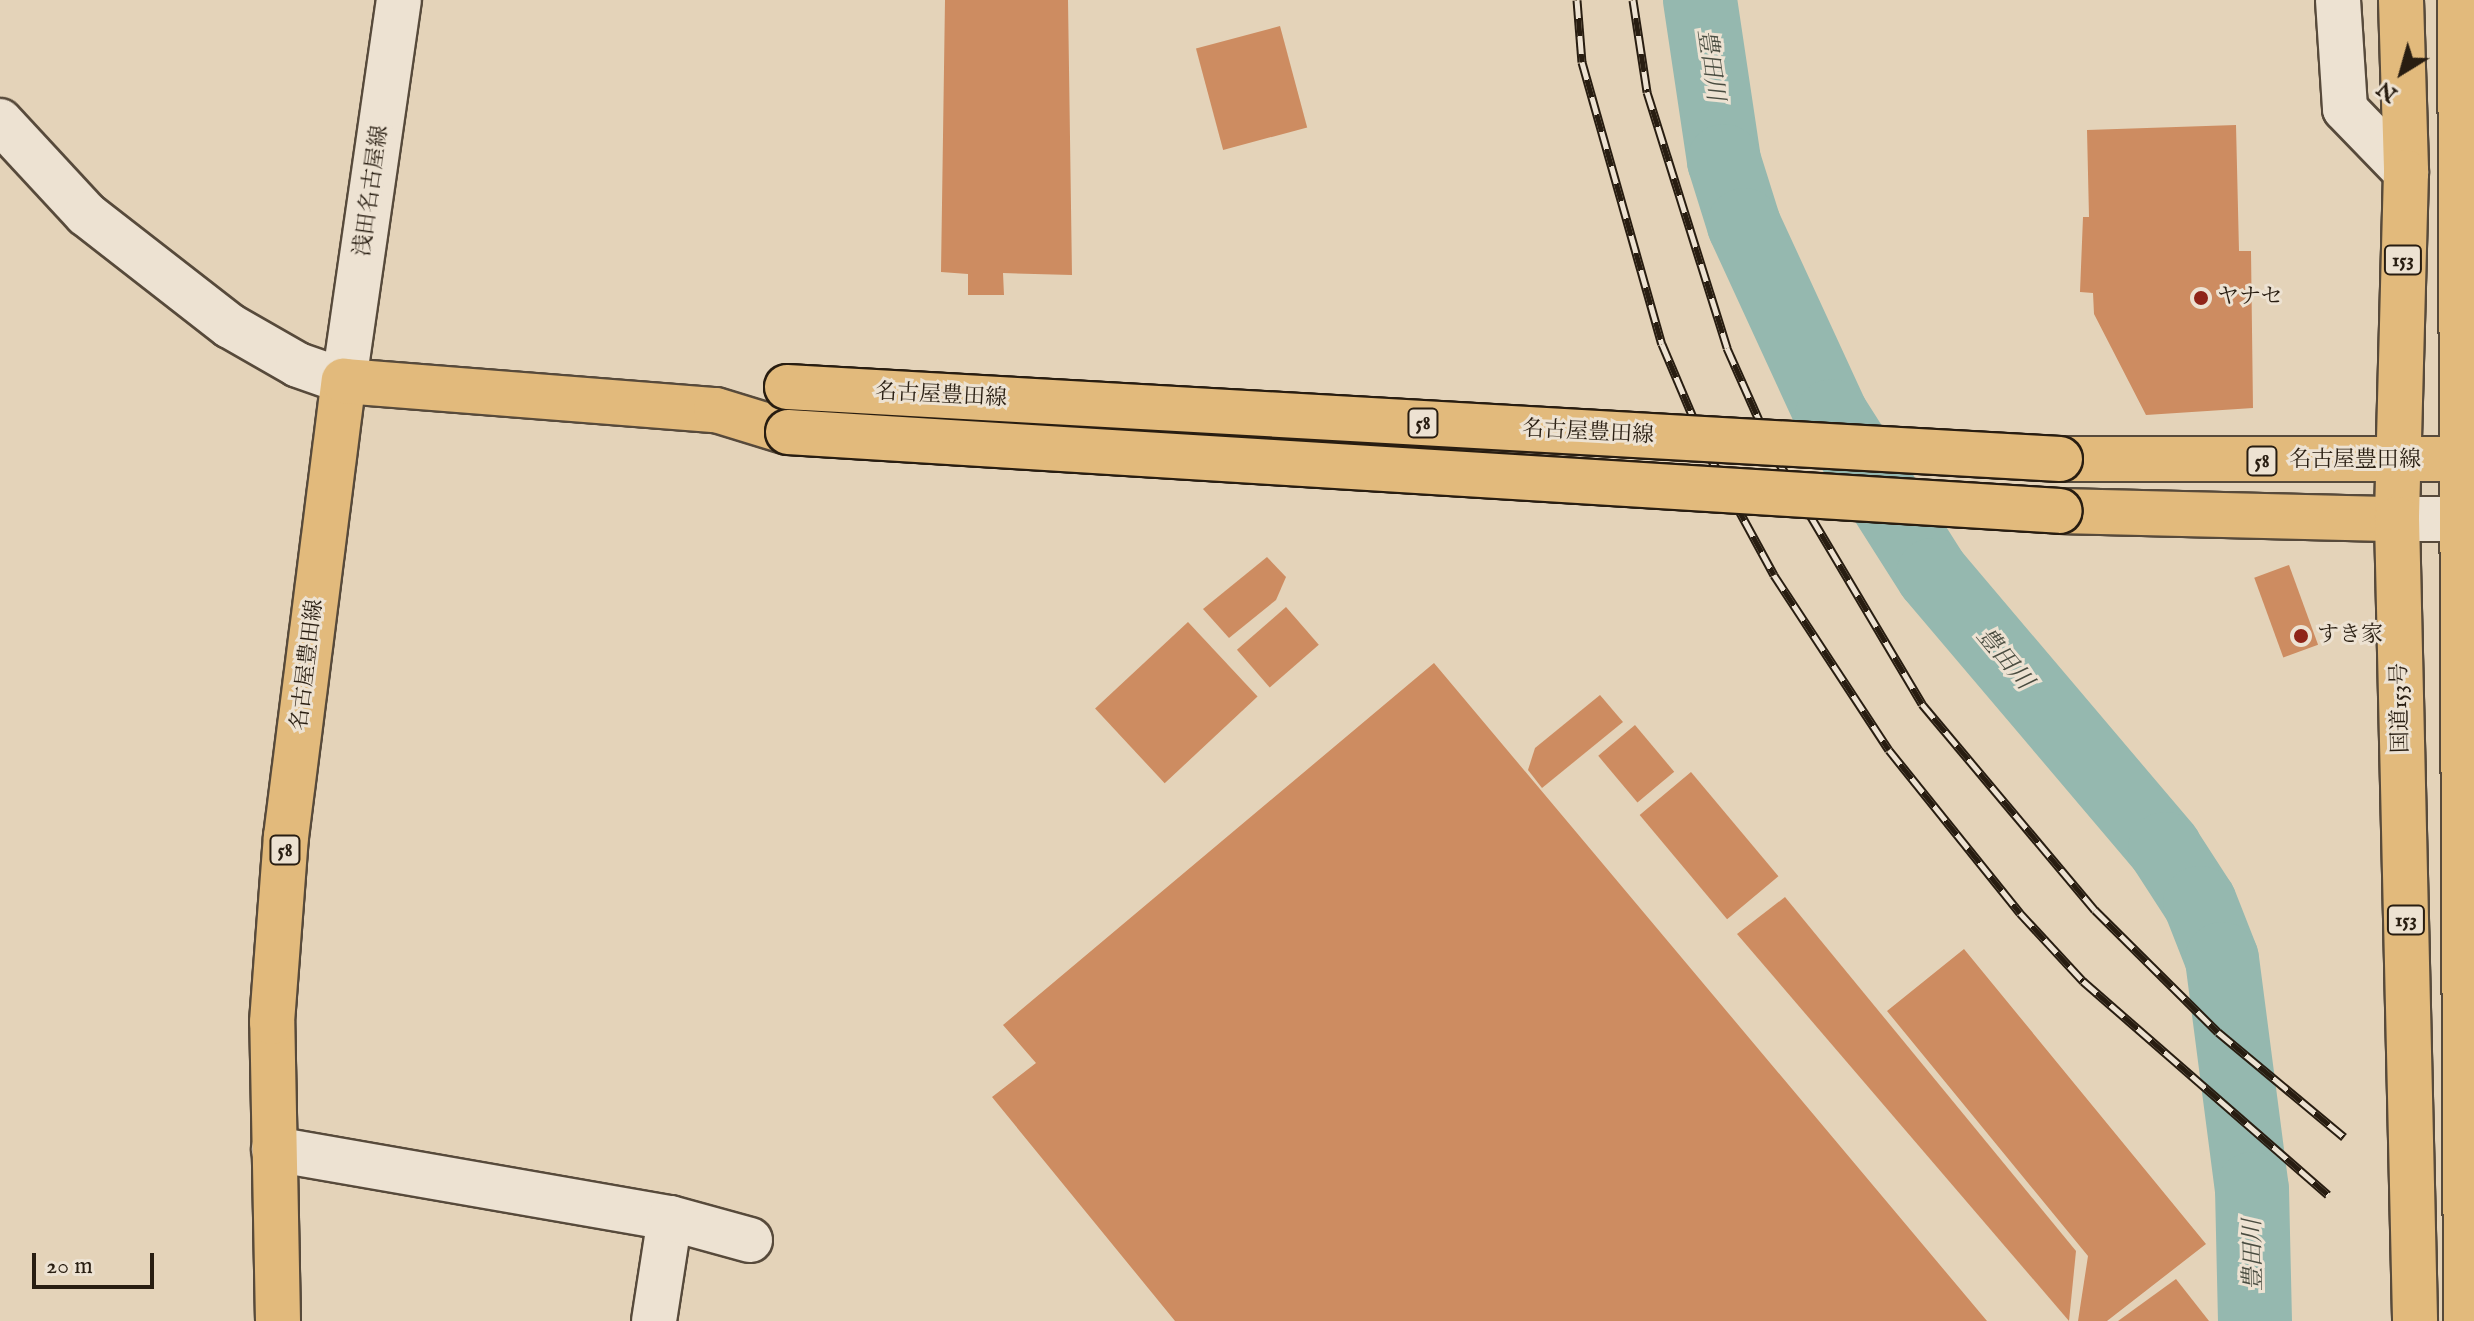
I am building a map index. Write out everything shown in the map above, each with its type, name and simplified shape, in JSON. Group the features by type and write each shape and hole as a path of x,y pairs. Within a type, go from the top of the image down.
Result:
{"main road":[{"name":"国道153号","path":"2401,0 2406,172 2397,519 2415,1321"},
{"path":"2464,13 2470,519 2466,1321"},
{"name":"名古屋豊田線","path":"278,1321 272,1022 286,837 344,381 716,410 788,432 2060,511 2397,519"},
{"name":"名古屋豊田線","path":"716,410 787,387 2060,459 2398,462 2469,459"}],"street":[{"name":"浅田名古屋線","path":"344,381 399,0"},
{"path":"2338,0 2345,109 2406,172"},
{"path":"0,121 86,214 230,326 298,365 344,381"},
{"path":"2397,519 2470,519"},
{"path":"274,1149 670,1218 750,1240"},
{"path":"654,1321 670,1218"}],"building":[{"path":"945,0 1068,0 1072,275 1003,273 1004,295 968,295 968,274 941,272"},
{"path":"1280,26 1307,127 1223,150 1196,49"},
{"path":"2236,125 2239,251 2251,251 2253,408 2146,415 2094,314 2093,293 2080,292 2083,217 2089,217 2087,130"},
{"path":"1267,557 1286,577 1276,600 1229,638 1203,609"},
{"path":"2289,565 2318,645 2283,658 2254,578"},
{"path":"1286,607 1319,645 1270,687 1237,650"},
{"path":"1188,622 1258,697 1165,783 1095,709"},
{"path":"1434,663 1987,1321 1175,1321 992,1097 1036,1063 1003,1025"},
{"path":"1600,695 1623,722 1542,788 1528,770 1535,748"},
{"path":"1635,725 1674,772 1637,803 1598,756"},
{"path":"1691,772 1778,876 1727,919 1640,815"},
{"path":"1785,897 2076,1251 2069,1321 1737,934"},
{"path":"1964,949 2206,1244 2107,1321 2078,1321 2088,1256 1887,1011"},
{"path":"2176,1279 2209,1321 2118,1321"}],"waterway":[{"name":"豊田川","path":"1700,0 1724,161 1744,225 1832,416 1933,575 2165,849 2200,903 2222,959 2252,1189 2255,1321"}],"railway":[{"path":"1577,0 1582,62 1662,344 1710,457 1774,575 1889,750 2020,913 2083,981 2328,1195"},
{"path":"1633,0 1647,92 1727,348 1775,456 1922,704 2095,910 2218,1032 2344,1137"}],"place":[{"name":"ヤナセ","path":"2201,298"},
{"name":"すき家","path":"2301,636"}]}
